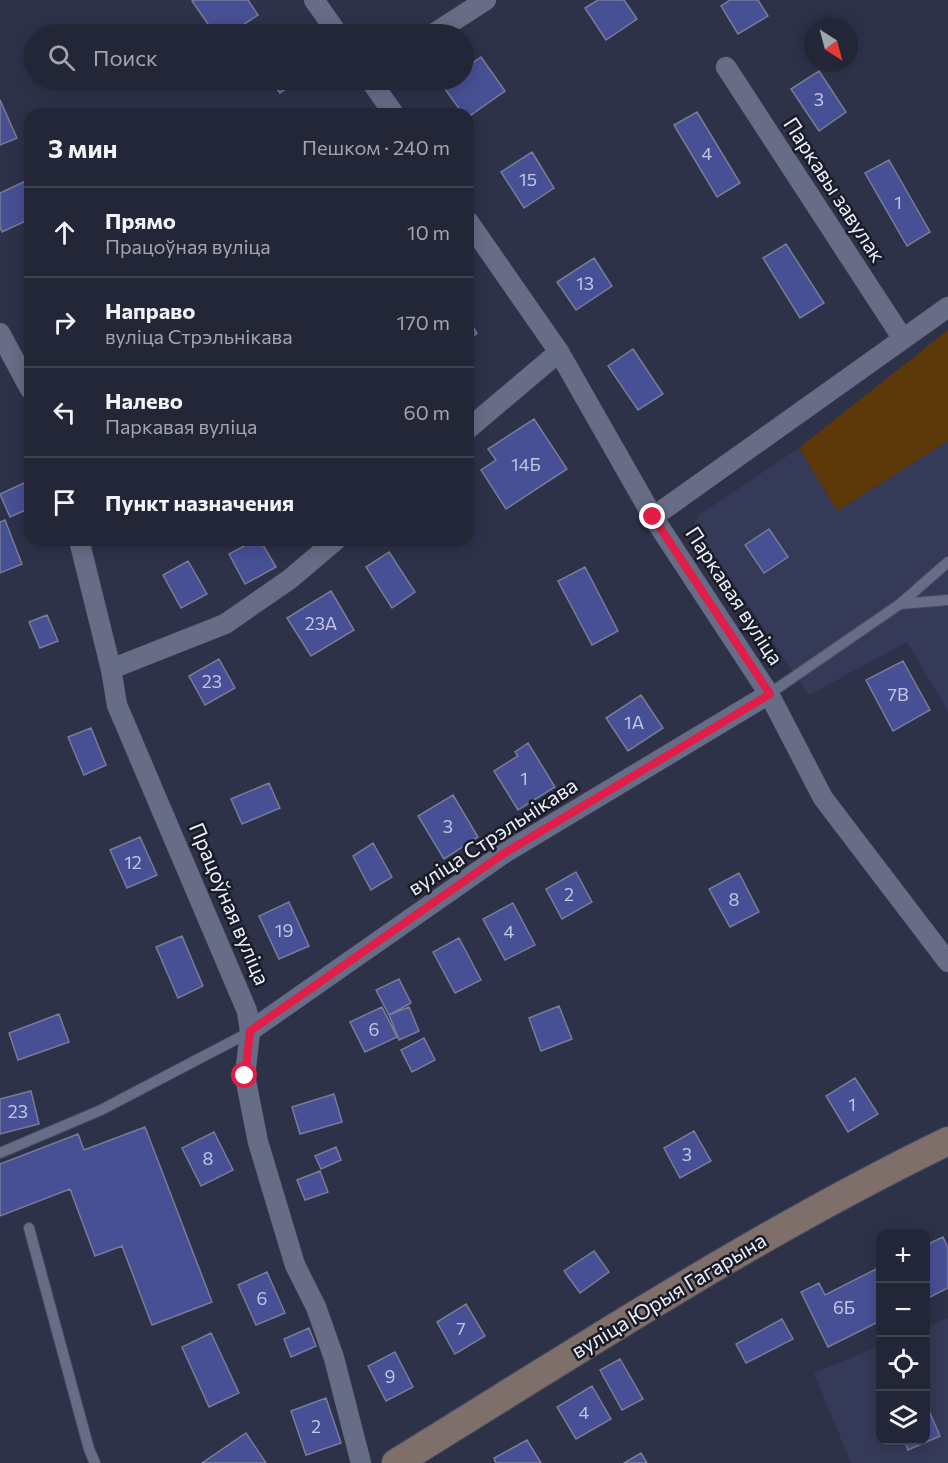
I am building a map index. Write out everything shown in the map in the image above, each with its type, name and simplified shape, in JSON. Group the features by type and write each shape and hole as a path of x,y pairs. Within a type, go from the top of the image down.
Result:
{"street":[{"path":"314,0 331,24"},
{"path":"446,24 486,0"},
{"name":"Паркавы завулак","path":"726,67 903,339"},
{"path":"379,90 390,108"},
{"name":"Паркавая вуліца","path":"474,230 559,352 653,517 770,694 823,798 948,962"},
{"path":"653,517 948,307"},
{"path":"0,333 24,378"},
{"path":"474,424 559,352"},
{"name":"Працоўная вуліца","path":"80,546 111,669 117,705 247,1011 250,1031 245,1076 258,1142 295,1265 316,1307 334,1359 361,1463"},
{"path":"111,669 225,624 290,579 329,546"},
{"name":"вуліца Стрэльнікава","path":"250,1031 503,854 770,694"},
{"name":"вуліца Юрыя Гагарына","path":"396,1463 753,1244 896,1166 948,1141"}],"lane":[{"path":"770,694 900,604 948,562"},
{"path":"900,604 948,600"},
{"path":"0,1153 101,1110 250,1031"},
{"path":"29,1228 89,1449 95,1463"}],"shaded area":[{"path":"948,330 948,441 837,511 799,448"},
{"path":"948,441 948,711 907,642 809,695 694,525 699,515 799,448 837,511"},
{"path":"948,1318 948,1463 851,1463 814,1373 876,1348 876,1445 930,1445 930,1325"}],"building":[{"path":"248,0 258,15 244,24 208,24 192,1"},
{"path":"598,0 624,0 637,19 606,40 585,8"},
{"path":"730,0 758,0 768,16 738,34 721,6"},
{"path":"481,57 505,91 474,113 474,108 459,108 446,90 474,90 474,62"},
{"path":"820,72 846,112 819,131 791,89"},
{"path":"0,100 17,138 0,145"},
{"path":"697,112 740,183 717,197 674,125"},
{"path":"532,152 554,188 524,208 501,172"},
{"path":"889,160 930,232 907,246 865,173"},
{"path":"24,182 24,222 2,232 0,227 0,193"},
{"path":"786,244 824,303 800,318 763,258"},
{"path":"594,258 612,286 576,310 557,282"},
{"path":"633,349 663,394 638,410 608,366"},
{"path":"534,419 567,469 506,509 481,470 496,460 488,449"},
{"path":"24,483 24,511 10,517 0,494"},
{"path":"5,520 22,564 0,573 0,522"},
{"path":"769,529 788,557 764,573 745,545"},
{"path":"244,546 264,546 276,567 245,584 229,554"},
{"path":"389,552 415,592 392,608 366,567"},
{"path":"188,561 207,594 181,608 163,575"},
{"path":"585,567 618,631 592,645 558,581"},
{"path":"331,591 354,630 311,656 287,618"},
{"path":"47,615 58,641 40,648 29,622"},
{"path":"219,659 235,688 205,705 189,676"},
{"path":"903,661 930,710 893,731 866,680"},
{"path":"641,695 663,728 628,751 606,718"},
{"path":"91,728 106,765 84,775 68,737"},
{"path":"528,743 555,787 518,810 494,771 518,756 515,752"},
{"path":"269,783 280,808 242,824 231,799"},
{"path":"453,795 478,837 444,859 418,816"},
{"path":"140,837 157,875 127,888 110,850"},
{"path":"373,843 392,877 371,890 353,856"},
{"path":"576,872 592,902 562,919 546,889"},
{"path":"739,873 759,912 730,927 709,889"},
{"path":"289,902 309,946 279,959 259,916"},
{"path":"513,903 535,945 505,960 483,919"},
{"path":"182,936 203,986 178,998 156,947"},
{"path":"459,938 481,980 455,993 433,952"},
{"path":"399,979 411,1003 389,1015 376,990"},
{"path":"559,1006 572,1039 541,1051 529,1018"},
{"path":"382,1007 397,1037 365,1052 350,1022"},
{"path":"409,1007 419,1031 399,1040 389,1015"},
{"path":"59,1014 69,1042 18,1060 9,1033"},
{"path":"424,1038 435,1060 412,1072 401,1050"},
{"path":"855,1078 878,1114 848,1132 826,1096"},
{"path":"31,1091 39,1124 0,1134 0,1099"},
{"path":"334,1094 342,1122 300,1134 292,1107"},
{"path":"145,1127 212,1302 152,1325 122,1246 95,1256 70,1189 0,1216 0,1164 78,1134 84,1150"},
{"path":"694,1131 711,1161 680,1178 664,1148"},
{"path":"214,1132 233,1170 201,1186 182,1148"},
{"path":"336,1147 341,1160 321,1169 315,1156"},
{"path":"320,1171 328,1192 305,1200 297,1180"},
{"path":"943,1237 948,1248 948,1288 930,1297 930,1283 930,1243"},
{"path":"594,1251 609,1272 580,1293 564,1271"},
{"path":"876,1269 876,1323 828,1347 801,1292 819,1283 825,1295"},
{"path":"267,1272 285,1313 256,1325 238,1285"},
{"path":"466,1304 485,1336 455,1354 437,1322"},
{"path":"782,1319 793,1339 746,1363 736,1344"},
{"path":"309,1328 316,1346 291,1357 284,1339"},
{"path":"211,1333 239,1393 209,1407 182,1347"},
{"path":"395,1352 413,1387 386,1401 368,1366"},
{"path":"620,1359 643,1399 622,1410 600,1370"},
{"path":"592,1386 611,1419 576,1439 557,1407"},
{"path":"326,1398 341,1443 306,1455 291,1411"},
{"path":"930,1413 940,1436 930,1440"},
{"path":"246,1433 266,1463 202,1463"},
{"path":"527,1440 541,1463 496,1463 494,1458"},
{"path":"906,1445 919,1445 908,1450"},
{"path":"641,1453 647,1463 624,1463"}],"route":[{"path":"245,1076 250,1031 503,854 770,694 653,517"}]}
